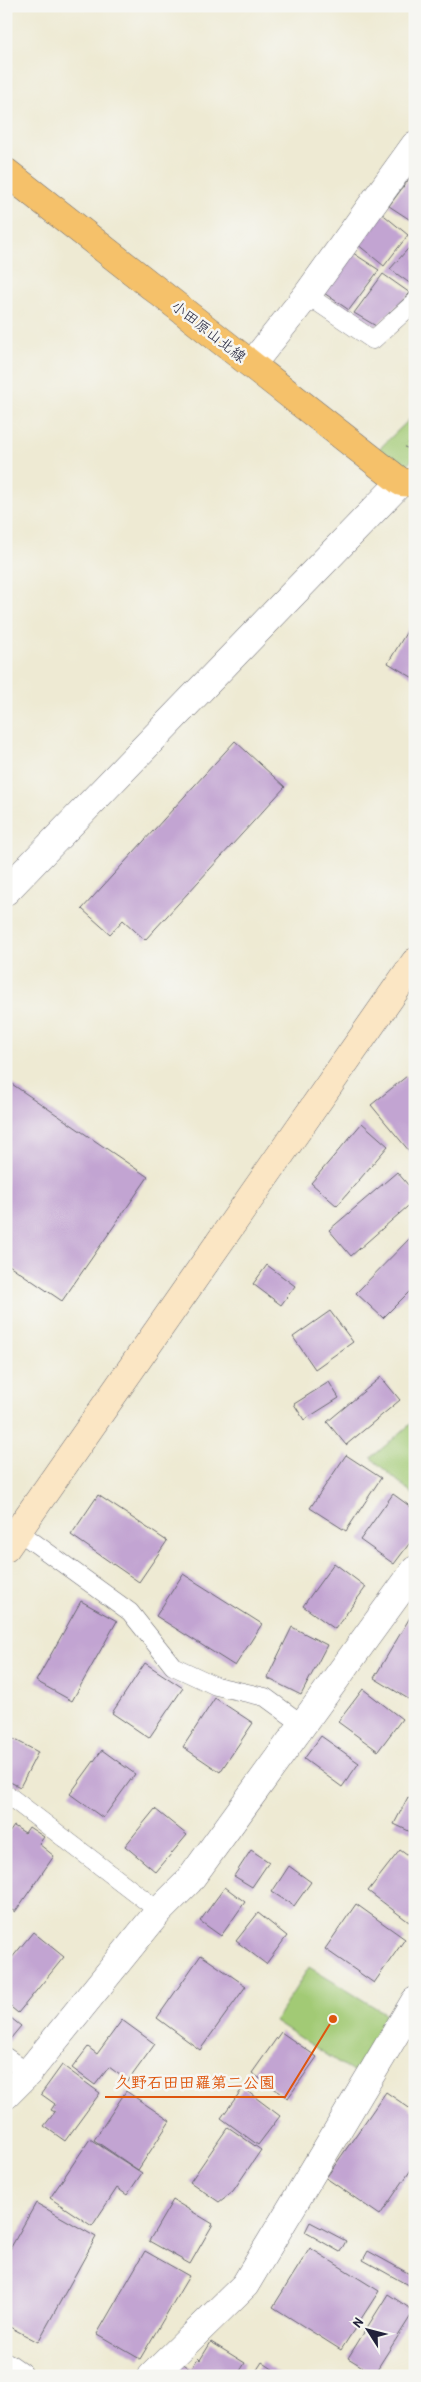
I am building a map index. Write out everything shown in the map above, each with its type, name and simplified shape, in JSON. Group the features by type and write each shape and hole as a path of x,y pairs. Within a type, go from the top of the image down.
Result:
{"main road":[{"name":"小田原山北線","path":"6,172 252,364 408,482"}],"street":[{"path":"252,364 307,295 415,145"},
{"path":"6,891 408,482"},
{"path":"12,1540 415,962"},
{"path":"6,2095 28,2073 159,1910 189,1881 415,1570"},
{"path":"152,2376 245,2285 415,2000"},
{"path":"6,2367 19,2376"}],"lane":[{"path":"307,295 373,340 415,302"},
{"path":"12,1540 130,1612 173,1666 216,1686 266,1697 302,1724"},
{"path":"9,1796 159,1910"},
{"path":"6,2057 28,2073"}],"green space":[{"path":"415,414 415,456 402,472 377,451"},
{"path":"415,1422 415,1496 371,1458"},
{"path":"309,1967 391,2017 356,2074 275,2021"}],"building":[{"path":"415,171 415,223 389,206"},
{"path":"380,212 408,235 384,266 357,244"},
{"path":"415,241 415,287 390,269"},
{"path":"350,251 379,270 349,310 321,291"},
{"path":"383,274 410,293 376,326 354,313"},
{"path":"415,618 415,679 388,663"},
{"path":"235,741 285,787 145,940 123,920 110,934 82,909"},
{"path":"407,1076 415,1085 415,1158 371,1105"},
{"path":"6,1080 148,1177 62,1301 6,1263"},
{"path":"362,1123 388,1146 337,1206 311,1183"},
{"path":"397,1172 415,1193 415,1200 351,1256 329,1230"},
{"path":"415,1233 415,1286 383,1318 356,1293"},
{"path":"267,1265 295,1286 281,1305 253,1284"},
{"path":"330,1311 353,1342 315,1369 293,1337"},
{"path":"381,1377 400,1400 346,1445 327,1422"},
{"path":"329,1382 339,1398 304,1420 294,1404"},
{"path":"346,1455 381,1478 346,1531 310,1508"},
{"path":"393,1494 415,1510 415,1536 394,1564 360,1540"},
{"path":"98,1495 167,1541 139,1582 71,1535"},
{"path":"334,1563 366,1587 335,1629 303,1606"},
{"path":"183,1574 262,1624 235,1666 156,1616"},
{"path":"81,1601 117,1621 72,1701 36,1681"},
{"path":"415,1609 415,1703 374,1678"},
{"path":"292,1627 327,1645 301,1695 267,1678"},
{"path":"145,1663 183,1688 149,1738 112,1713"},
{"path":"363,1689 402,1719 378,1751 338,1722"},
{"path":"215,1698 253,1723 220,1772 183,1747"},
{"path":"6,1735 38,1752 20,1787 6,1780"},
{"path":"321,1736 359,1763 342,1787 304,1759"},
{"path":"102,1750 135,1774 103,1818 70,1794"},
{"path":"408,1797 415,1801 415,1834 394,1824"},
{"path":"155,1809 187,1835 156,1872 125,1846"},
{"path":"14,1826 25,1833 29,1827 44,1837 39,1844 54,1856 15,1912 6,1906 6,1837"},
{"path":"251,1850 269,1862 252,1887 234,1876"},
{"path":"400,1850 415,1861 415,1915 409,1922 368,1891"},
{"path":"289,1866 311,1882 294,1906 272,1892"},
{"path":"225,1887 245,1902 221,1936 200,1921"},
{"path":"356,1904 405,1939 374,1983 325,1949"},
{"path":"258,1913 287,1936 266,1964 236,1941"},
{"path":"33,1932 64,1957 18,2013 6,2003 6,1965"},
{"path":"201,1955 246,1986 200,2050 157,2018"},
{"path":"6,2014 21,2026 6,2044"},
{"path":"122,2020 155,2044 128,2081 109,2067 95,2085 72,2068 88,2047 97,2054"},
{"path":"281,2032 317,2057 288,2098 252,2073"},
{"path":"62,2065 100,2093 65,2141 44,2126 55,2112 51,2110 55,2104 41,2094"},
{"path":"243,2088 280,2116 258,2145 221,2118"},
{"path":"126,2091 170,2121 138,2170 94,2140"},
{"path":"386,2092 415,2112 415,2164 380,2215 326,2178"},
{"path":"228,2127 261,2150 233,2191 219,2202 190,2182"},
{"path":"90,2139 142,2173 127,2195 117,2188 92,2226 50,2198"},
{"path":"173,2200 213,2224 190,2264 149,2241"},
{"path":"36,2203 96,2237 38,2342 6,2325 6,2256"},
{"path":"310,2222 346,2241 340,2252 305,2232"},
{"path":"310,2248 379,2291 341,2350 273,2307"},
{"path":"145,2251 189,2276 140,2359 97,2334"},
{"path":"368,2251 415,2277 415,2289 363,2260"},
{"path":"388,2294 414,2311 374,2374 348,2358"},
{"path":"211,2342 245,2363 237,2376 174,2376 182,2363 191,2369 198,2358 200,2360"},
{"path":"262,2362 283,2376 253,2376"}],"place":[{"name":"久野石田田羅第二公園","path":"333,2019"}]}
